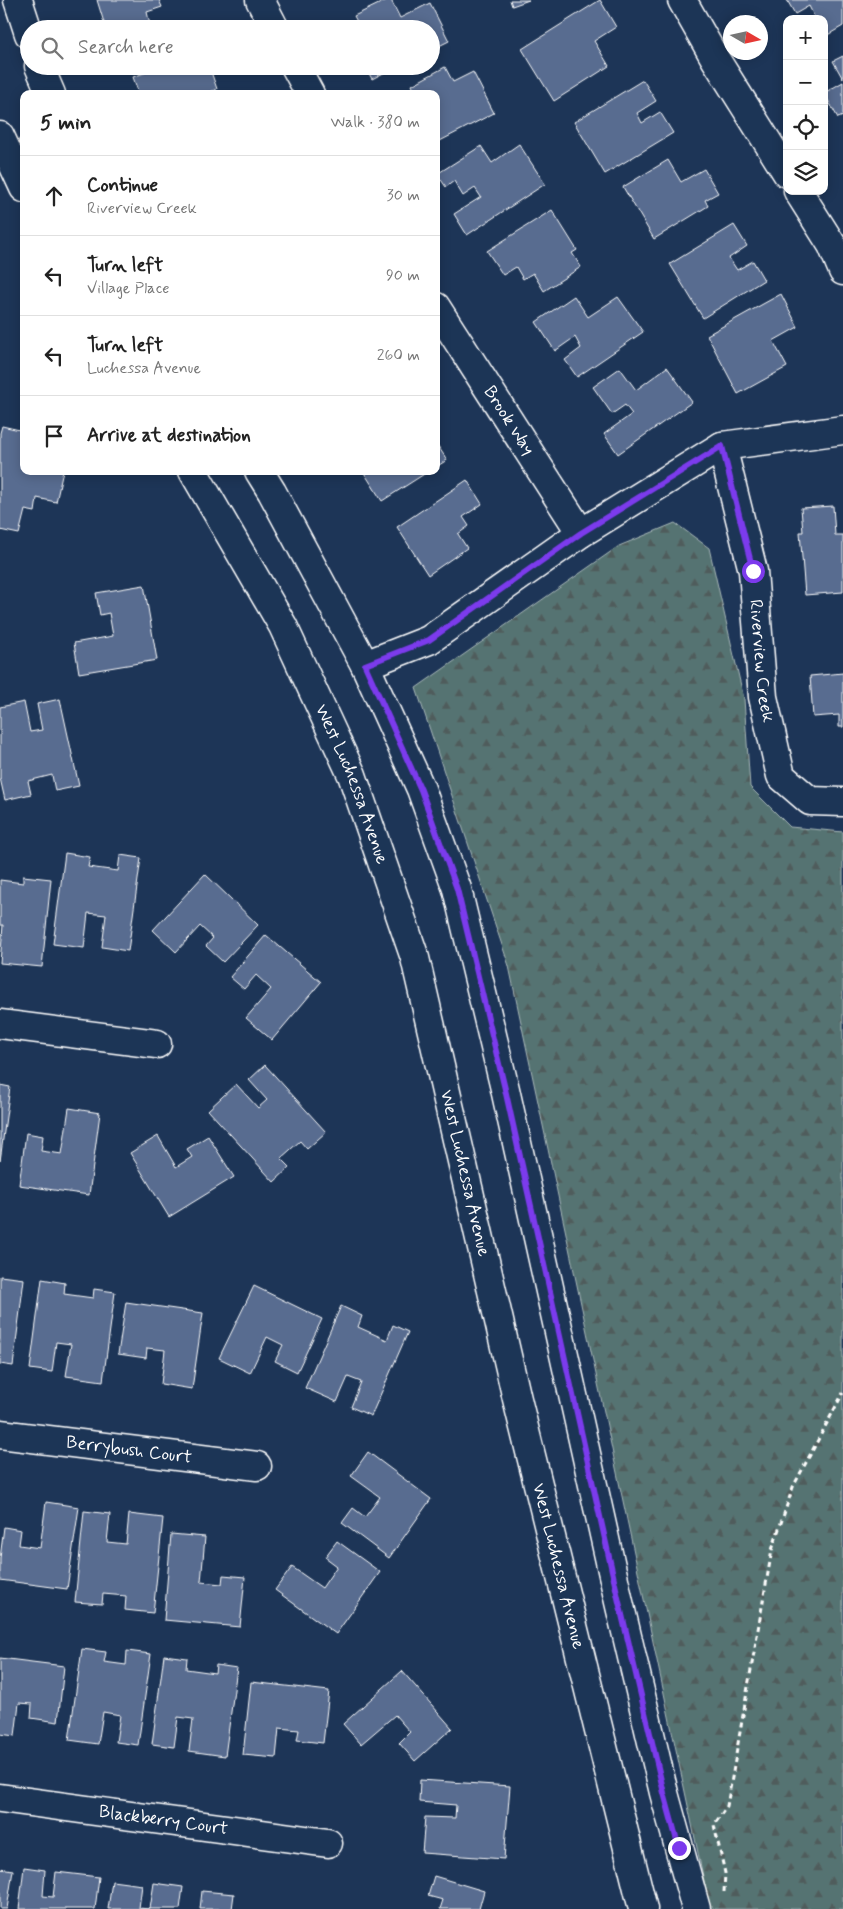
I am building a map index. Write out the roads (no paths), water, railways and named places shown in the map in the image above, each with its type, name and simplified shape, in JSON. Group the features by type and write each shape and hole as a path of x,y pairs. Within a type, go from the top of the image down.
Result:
{"street":[{"path":"18,0 24,20"},
{"path":"260,0 270,20"},
{"path":"682,0 716,60 783,167"},
{"path":"43,75 48,90"},
{"path":"300,75 308,90"},
{"path":"0,136 20,179"},
{"path":"800,195 832,246 843,271"},
{"name":"Brook Way","path":"440,313 581,533"},
{"path":"365,665 429,640 581,533 722,446 843,430"},
{"name":"Riverview Creek","path":"722,446 753,571 763,697 781,776 810,801 843,802"},
{"name":"West Luchessa Avenue","path":"195,475 283,626 352,775 415,958 517,1399 643,1909"},
{"path":"261,475 365,665 421,790 457,889 505,1089 657,1764 696,1909"},
{"path":"0,1024 157,1044"},
{"name":"Berrybush Court","path":"0,1434 257,1466"},
{"name":"Blackberry Court","path":"0,1798 328,1843"}]}
